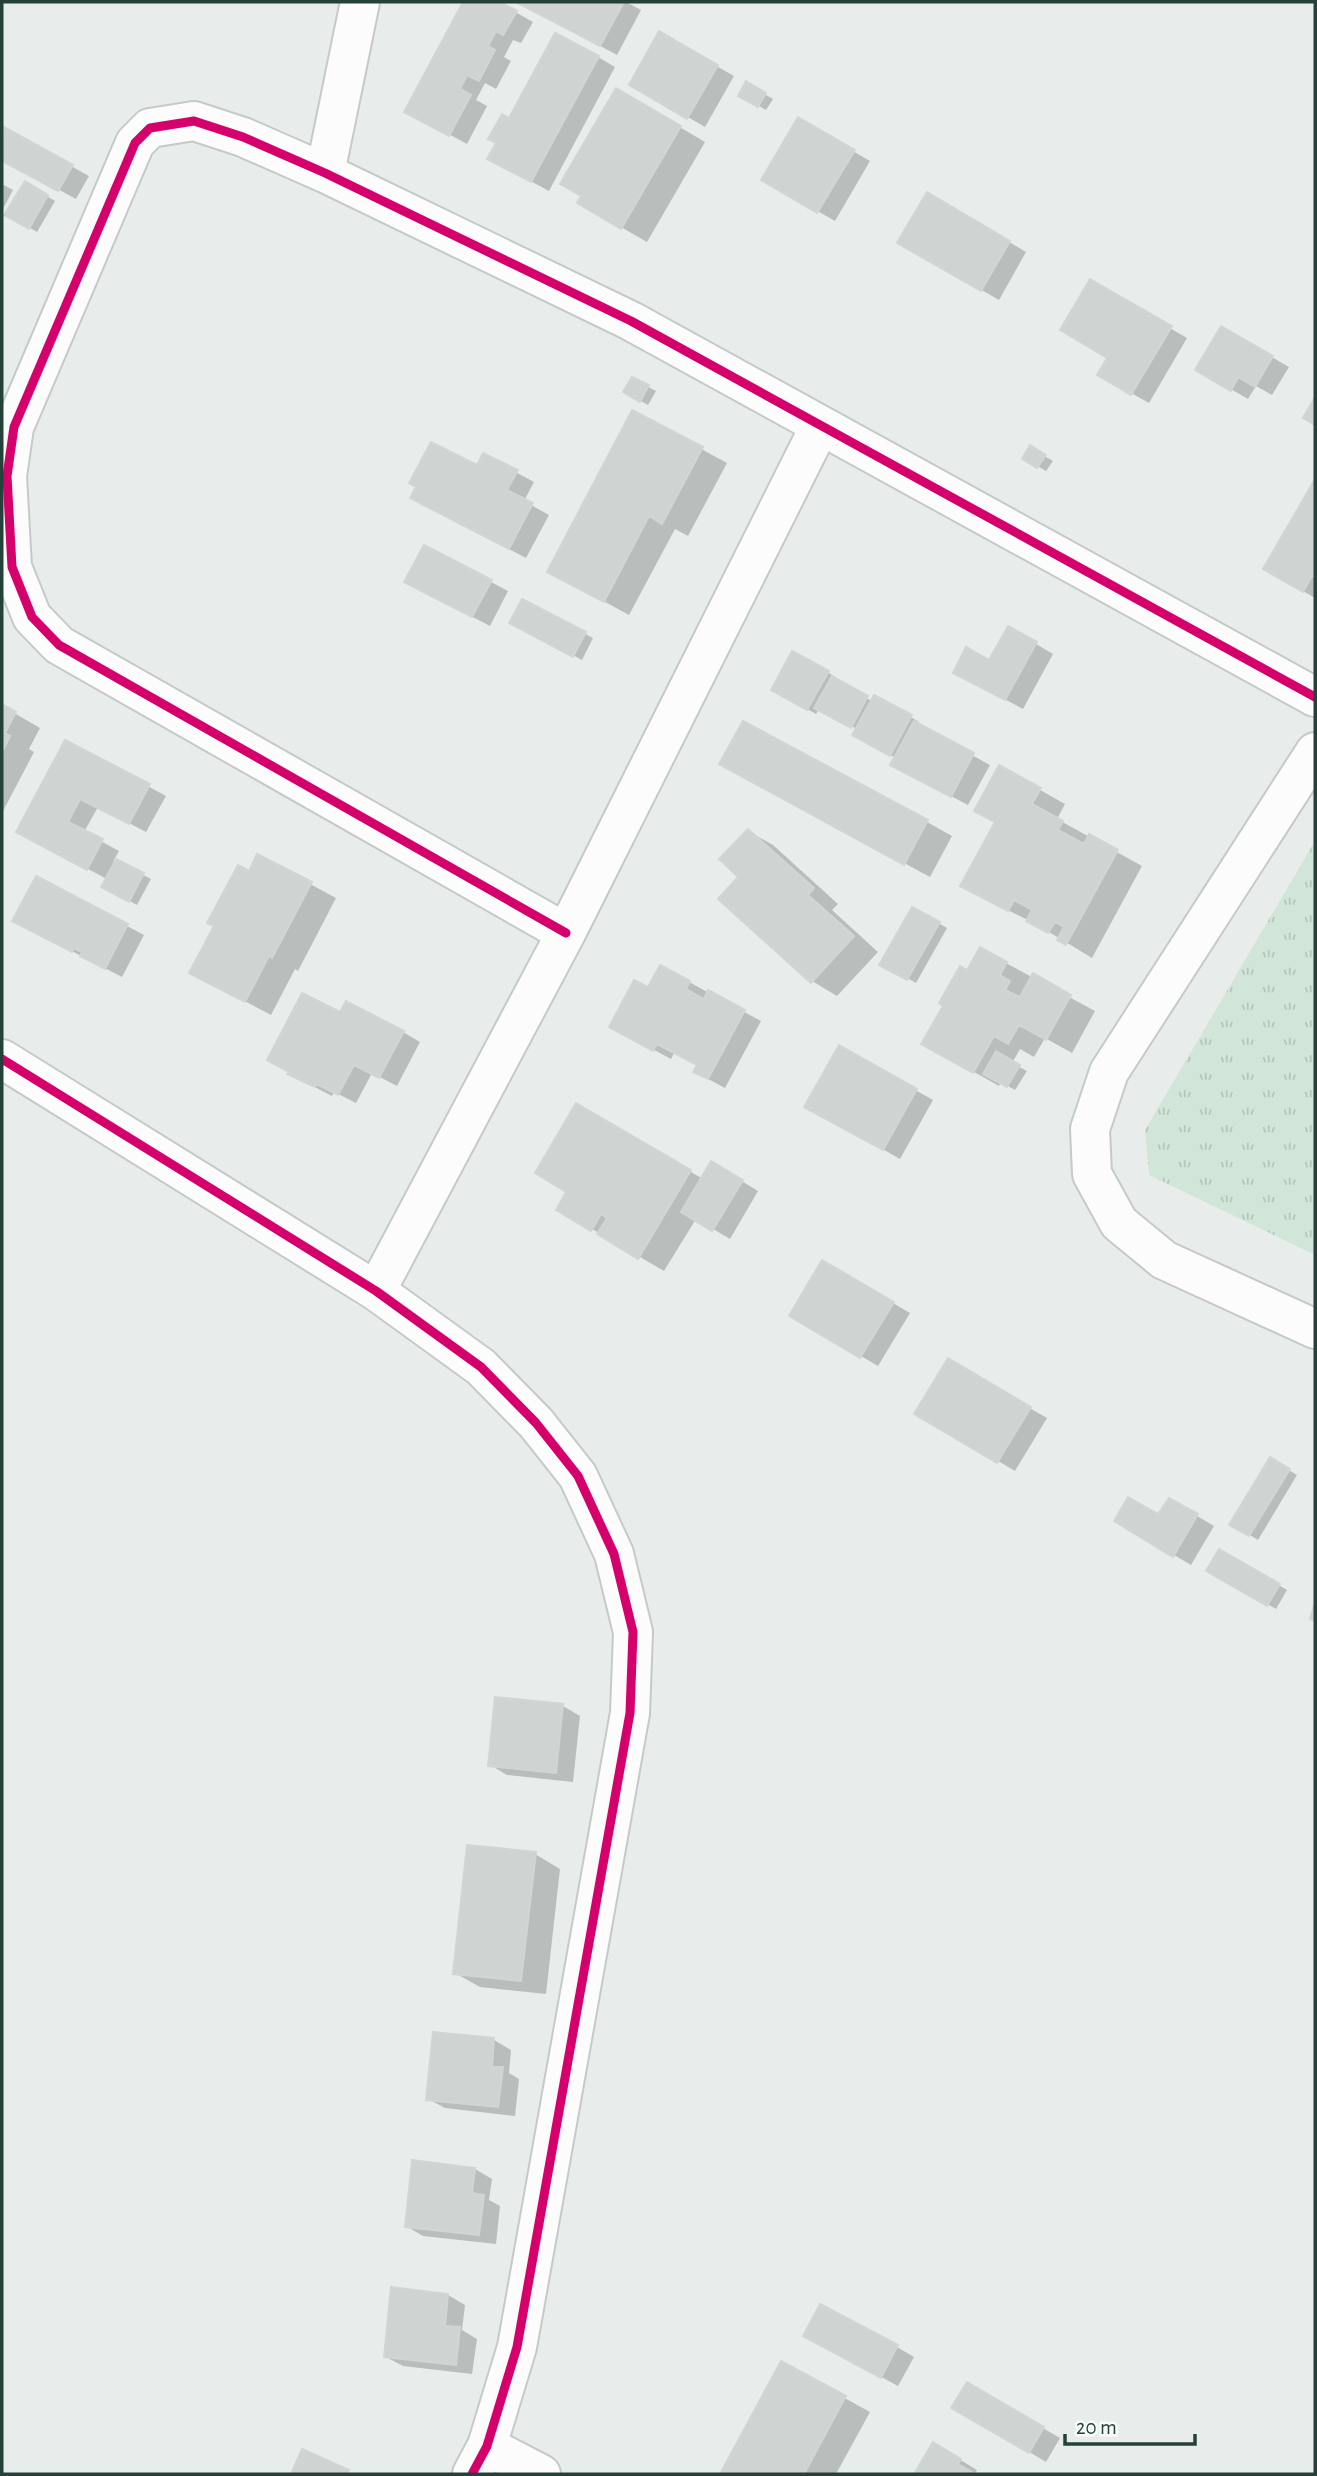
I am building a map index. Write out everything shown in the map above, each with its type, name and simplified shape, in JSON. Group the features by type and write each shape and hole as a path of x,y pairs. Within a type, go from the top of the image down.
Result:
{"street":[{"path":"325,173 360,2"},
{"path":"566,933 60,645 32,617 12,567 7,476 14,427 135,143 150,128 194,121 243,137 325,173 631,321 1315,697"},
{"path":"376,1291 566,933 821,426"},
{"path":"1315,752 1109,1072 1090,1129 1092,1174 1118,1223 1164,1260 1315,1329"},
{"path":"2,1059 376,1291 481,1367 536,1423 578,1476 614,1554 632,1632 630,1713 517,2347 480,2460 541,2474"}],"green space":[{"path":"1315,841 1315,1255 1149,1175 1145,1130"}],"building":[{"path":"463,2 500,2 517,11 503,35 496,31 488,46 495,50 479,81 467,75 460,89 471,95 449,136 404,112"},
{"path":"516,2 624,2 600,46"},
{"path":"659,31 718,65 687,119 629,85"},
{"path":"555,33 599,56 531,182 487,159 496,143 488,139 502,114 509,118"},
{"path":"746,81 766,93 758,107 738,96"},
{"path":"616,88 681,126 621,229 577,203 581,196 560,184"},
{"path":"798,117 855,150 817,213 761,180"},
{"path":"2,126 73,165 58,191 2,161"},
{"path":"25,181 48,195 29,229 4,215"},
{"path":"927,192 1010,241 981,291 897,243"},
{"path":"1090,279 1172,326 1131,395 1097,375 1107,358 1060,330"},
{"path":"1221,326 1273,356 1255,387 1238,377 1231,391 1195,370"},
{"path":"632,377 649,385 640,402 623,392"},
{"path":"1315,397 1315,425 1303,418"},
{"path":"632,410 703,447 662,524 649,516 604,602 547,572"},
{"path":"431,442 477,465 483,453 518,470 507,490 533,503 509,549 410,498 416,487 409,483"},
{"path":"1030,445 1046,455 1037,468 1022,459"},
{"path":"1315,479 1315,577 1312,576 1303,592 1263,569"},
{"path":"424,545 492,580 472,617 404,582"},
{"path":"522,599 586,632 573,657 509,623"},
{"path":"1008,626 1037,642 1005,700 953,673 966,647 989,660"},
{"path":"792,651 829,671 807,710 771,690"},
{"path":"832,676 868,696 851,728 814,708"},
{"path":"874,695 912,715 890,756 852,735"},
{"path":"2,704 16,712 5,733 10,736 2,752"},
{"path":"743,721 928,820 904,865 719,764"},
{"path":"914,721 974,753 951,797 890,765"},
{"path":"65,740 150,784 129,824 80,799 68,822 103,839 87,870 16,832"},
{"path":"999,765 1041,788 1032,804 1063,821 1058,830 1084,844 1089,834 1118,850 1066,945 1057,940 1064,927 1055,922 1048,933 1026,921 1032,910 1014,900 1008,911 960,886 995,822 974,811"},
{"path":"748,829 814,888 808,895 854,936 811,983 718,899 738,877 719,859"},
{"path":"257,854 312,882 272,958 269,956 245,1002 189,973 214,926 207,923 238,865 249,871"},
{"path":"116,859 144,873 129,902 101,887"},
{"path":"36,876 128,924 105,969 80,956 82,952 74,948 72,952 12,921"},
{"path":"912,907 940,922 907,980 879,965"},
{"path":"980,947 1007,962 1000,975 1010,981 1005,990 1020,997 1033,973 1071,995 1046,1040 1019,1025 1008,1044 994,1036 973,1073 921,1044 943,1006 939,1003 960,966 967,970"},
{"path":"660,965 690,981 686,989 704,999 708,990 745,1010 708,1079 693,1072 697,1065 657,1044 653,1051 609,1027 634,980 648,987"},
{"path":"302,993 340,1012 346,1001 404,1031 379,1078 354,1065 338,1095 317,1084 315,1087 287,1074 289,1072 267,1060"},
{"path":"839,1045 917,1089 883,1150 804,1107"},
{"path":"996,1051 1020,1065 1007,1087 983,1074"},
{"path":"576,1103 691,1170 638,1259 597,1234 607,1218 601,1214 591,1231 556,1210 566,1192 535,1173"},
{"path":"711,1161 743,1180 712,1231 681,1212"},
{"path":"822,1260 894,1302 860,1358 789,1316"},
{"path":"948,1358 1031,1407 997,1463 914,1414"},
{"path":"1270,1457 1290,1469 1249,1536 1229,1525"},
{"path":"1128,1497 1158,1514 1169,1498 1198,1514 1173,1557 1114,1521"},
{"path":"1219,1549 1280,1584 1267,1606 1206,1571"},
{"path":"1315,1602 1315,1621 1310,1619"},
{"path":"495,1697 563,1704 556,1773 488,1766"},
{"path":"467,1845 536,1852 521,1981 453,1974"},
{"path":"433,2032 494,2038 492,2067 503,2067 498,2107 426,2100"},
{"path":"412,2160 475,2168 472,2193 484,2195 479,2235 405,2227"},
{"path":"391,2287 448,2294 445,2326 460,2327 456,2365 384,2357"},
{"path":"820,2304 898,2345 881,2378 803,2336"},
{"path":"781,2361 846,2396 804,2474 720,2474"},
{"path":"967,2382 1044,2427 1029,2453 951,2408"},
{"path":"933,2442 961,2459 958,2464 975,2474 914,2474"},
{"path":"302,2449 349,2470 347,2474 291,2474"}],"cycle path":[{"path":"566,933 59,645 32,617 12,567 7,476 14,427 135,143 150,128 194,121 243,137 325,173 631,321 1315,697"},
{"path":"2,1059 376,1291 481,1367 536,1423 578,1476 614,1554 633,1632 630,1713 517,2347 487,2446 472,2474"}]}
